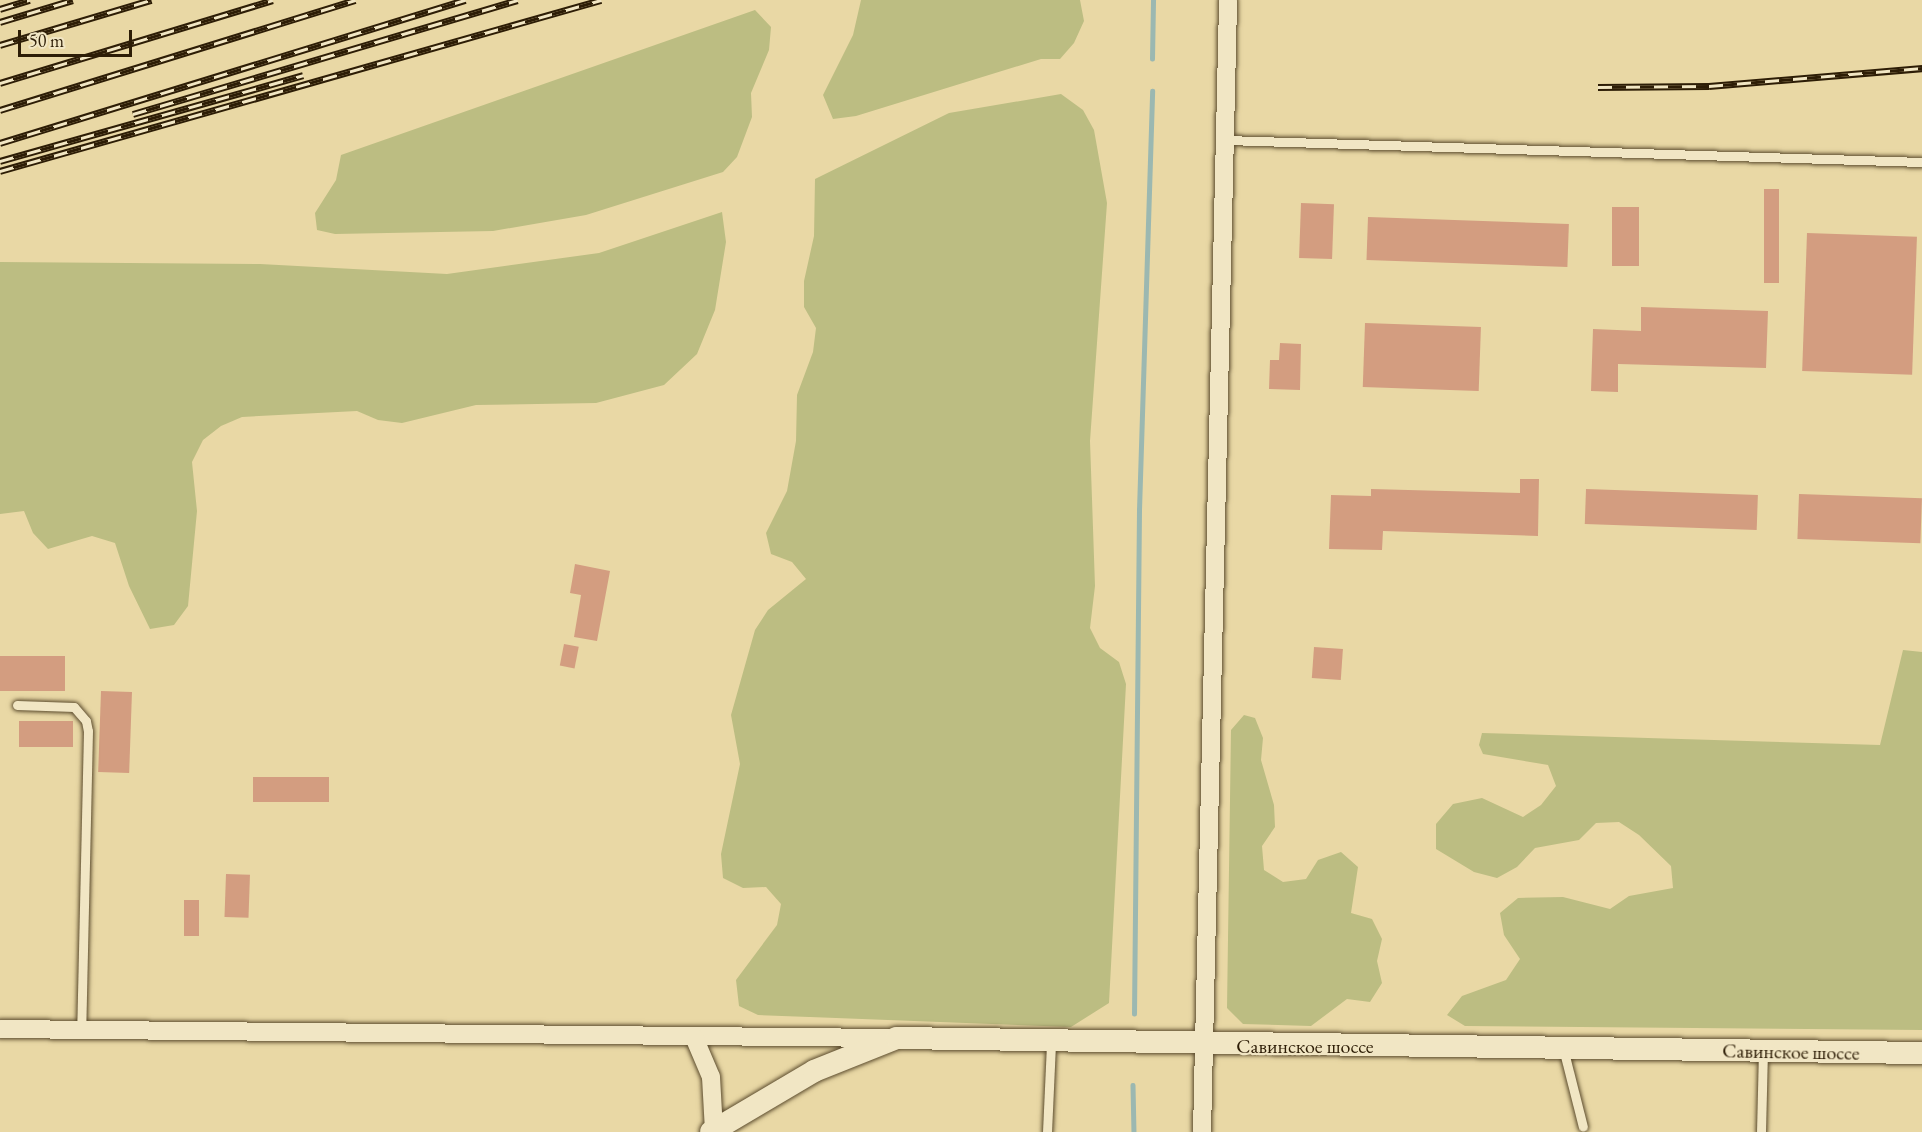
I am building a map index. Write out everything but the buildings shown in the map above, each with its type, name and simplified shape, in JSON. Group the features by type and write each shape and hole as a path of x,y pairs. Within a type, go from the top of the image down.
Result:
{"street":[{"path":"1202,1132 1207,1046 1228,0"},
{"path":"0,1029 694,1038 897,1038"},
{"path":"694,1038 711,1077 713,1131"},
{"name":"Савинское шоссе","path":"713,1131 814,1071 897,1038 1207,1046 1563,1047 1922,1053"}],"lane":[{"path":"1226,140 1922,162"},
{"path":"17,705 74,707 81,712 88,731 89,831 79,988 81,1030"},
{"path":"1047,1132 1051,1043"},
{"path":"1563,1047 1583,1127"},
{"path":"1761,1132 1763,1052"}],"green space":[{"path":"861,0 1080,0 1084,21 1074,43 1060,59 1041,59 856,116 833,119 823,95 853,35"},
{"path":"755,10 771,27 769,50 751,93 752,117 737,157 723,172 586,215 493,231 335,234 317,230 315,213 336,180 341,155"},
{"path":"1061,94 1083,110 1094,130 1107,203 1090,441 1095,586 1090,628 1100,648 1119,662 1126,684 1109,1003 1071,1027 758,1015 739,1006 736,980 777,925 781,904 766,887 743,888 723,878 721,854 740,764 731,715 755,630 768,610 806,579 792,562 771,554 766,533 787,491 796,441 797,395 813,352 816,328 804,307 804,281 814,236 815,179 949,113"},
{"path":"722,212 726,242 715,310 697,354 664,385 596,403 476,405 402,423 378,420 357,411 242,417 221,426 203,440 192,462 197,511 188,606 174,625 150,629 129,586 115,543 92,536 48,549 33,533 24,511 0,514 0,262 260,264 447,274 599,253"},
{"path":"1903,650 1922,652 1922,1030 1465,1026 1447,1015 1462,996 1506,980 1520,959 1504,935 1500,913 1518,898 1563,897 1610,909 1629,896 1673,888 1671,866 1639,835 1619,822 1596,823 1579,840 1535,848 1517,867 1497,878 1474,872 1436,849 1436,824 1453,804 1482,798 1523,817 1541,805 1556,786 1548,765 1483,754 1479,745 1482,733 1880,745"},
{"path":"1244,715 1255,718 1263,738 1261,760 1274,805 1275,827 1262,846 1264,870 1283,882 1306,879 1318,860 1341,852 1358,867 1351,913 1372,919 1382,939 1377,961 1382,983 1370,1002 1347,999 1311,1026 1243,1024 1227,1008 1231,730"}],"waterway":[{"path":"1152,59 1153,0"},
{"path":"1134,1014 1139,510 1152,91"},
{"path":"1133,1085 1134,1132"}],"railway":[{"path":"0,9 30,0"},
{"path":"0,22 73,0"},
{"path":"0,45 151,0"},
{"path":"0,83 273,0"},
{"path":"0,110 355,0"},
{"path":"0,143 466,0"},
{"path":"133,114 517,0"},
{"path":"0,171 601,0"},
{"path":"1598,87 1709,86 1922,68"},
{"path":"0,161 303,75"}]}
